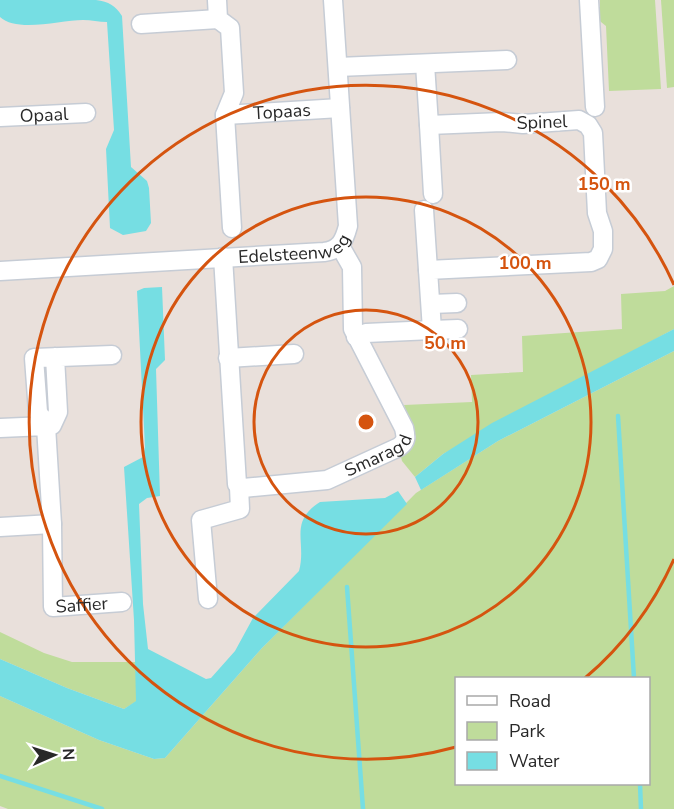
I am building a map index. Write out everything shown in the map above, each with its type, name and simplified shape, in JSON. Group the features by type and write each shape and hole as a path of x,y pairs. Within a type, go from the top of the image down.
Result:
{"street":[{"name":"Topaas","path":"217,0 218,19 230,28 234,93 225,115 232,228"},
{"name":"Edelsteenweg","path":"0,271 324,252 340,246 348,226 333,0"},
{"path":"589,0 595,106"},
{"path":"141,24 218,19"},
{"path":"338,67 507,60"},
{"path":"425,64 429,125 428,270 432,330"},
{"name":"Topaas","path":"225,115 340,108"},
{"name":"Opaal","path":"0,117 86,112"},
{"name":"Spinel","path":"428,270 591,261 598,259 603,249 603,231 597,213 593,133 584,122 429,125"},
{"name":"Smaragd","path":"240,487 327,480 404,443 406,437 404,428 353,329 352,267 340,246"},
{"path":"208,599 201,520 240,509 240,487 235,481 223,257"},
{"path":"430,304 457,303"},
{"path":"356,337 366,333 458,329"},
{"path":"228,358 294,354"},
{"name":"Saffier","path":"112,355 55,357 58,412 52,425 46,426 52,524 53,607 122,602"},
{"path":"0,428 46,426"},
{"path":"0,527 52,524"}],"green space":[{"path":"600,0 655,0 661,89 609,91 606,26 596,18 595,8 600,7"},
{"path":"661,0 674,0 674,87 667,88"},
{"path":"674,286 674,329 443,454 415,477 402,461 400,453 414,443 416,437 404,405 472,402 471,375 523,372 522,336 622,329 621,294 665,291"},
{"path":"674,351 674,809 8,809 0,806 0,696 99,740 154,759 165,758 262,648 416,493 498,441"},
{"path":"0,632 44,653 72,662 136,662 137,701 124,709 67,688 0,659"}],"water":[{"path":"0,0 96,0 111,5 122,16 131,167 147,181 149,188 151,223 146,231 123,235 110,228 106,149 114,130 107,22 83,20 40,25 17,24 0,17"},
{"path":"162,287 165,360 156,369 160,496 147,498 139,504 143,604 148,649 206,679 211,678 235,651 253,618 299,571 301,525 310,510 320,502 385,498 398,491 407,504 262,648 165,758 154,759 99,740 0,696 0,659 67,688 124,709 136,701 134,620 124,467 143,457 145,447 137,291 144,288"},
{"path":"674,329 674,351 498,441 421,490 415,477 443,454 492,423"}],"waterway":[{"path":"618,416 634,677"},
{"path":"347,587 363,809"},
{"path":"0,776 102,809"},
{"path":"640,785 641,809"}]}
